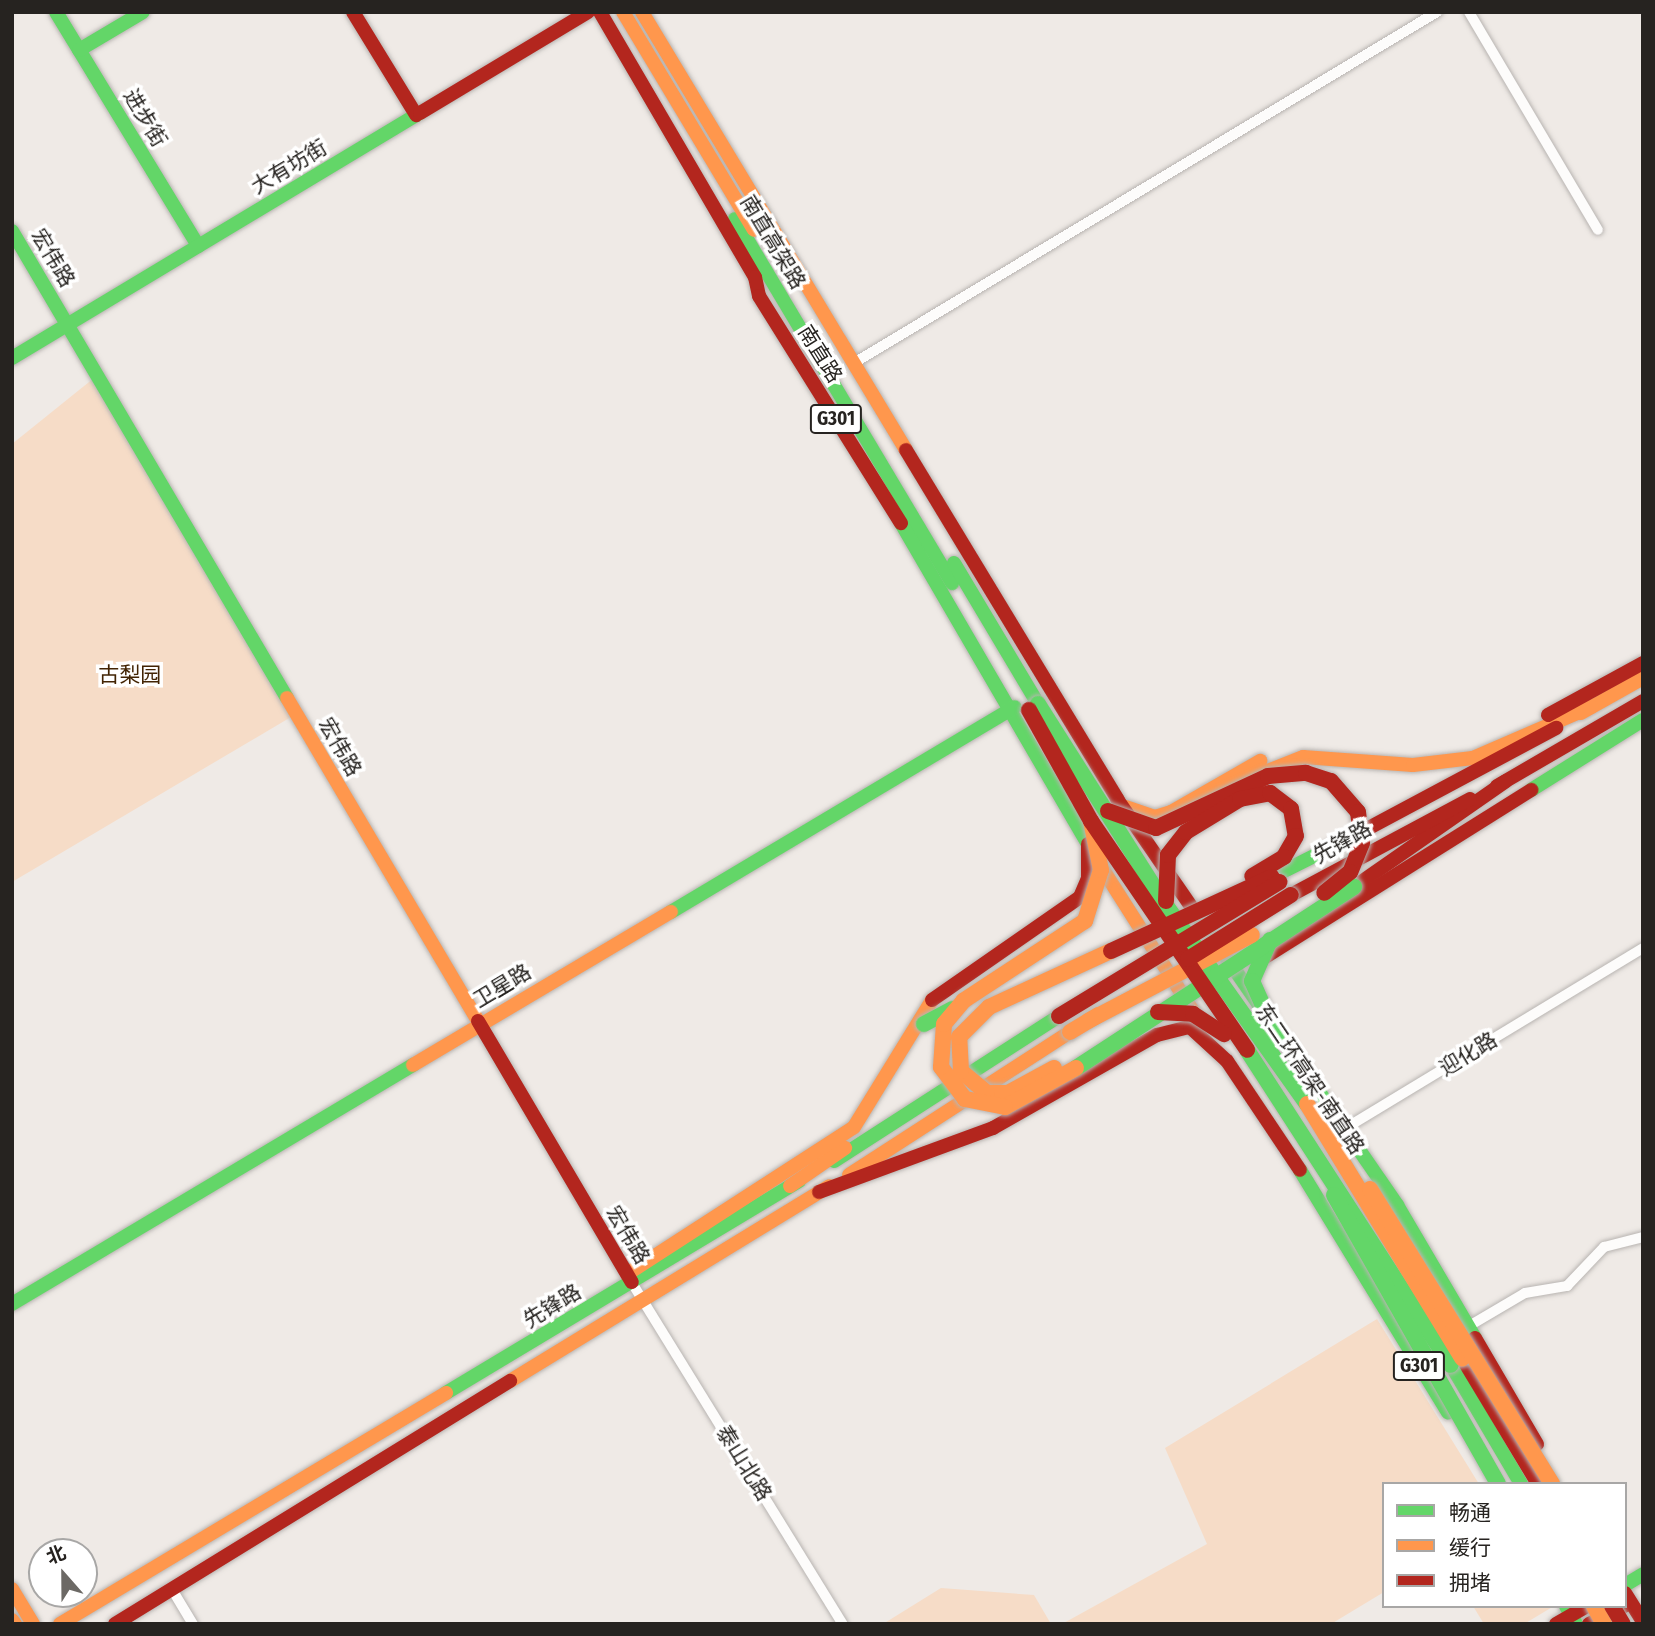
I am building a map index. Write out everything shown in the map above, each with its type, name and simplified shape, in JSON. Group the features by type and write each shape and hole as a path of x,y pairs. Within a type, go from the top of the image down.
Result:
{"main road":[{"name":"进步街","path":"56,12 198,246"},
{"path":"79,50 143,12"},
{"path":"353,12 416,115"},
{"name":"大有坊街","path":"12,358 588,12"},
{"name":"南直路","path":"600,12 755,277 759,296 1027,707 1086,821"},
{"name":"南直高架路","path":"610,12 1027,707"},
{"name":"南直高架路","path":"623,12 1027,707"},
{"name":"南直路","path":"642,12 854,363 878,398 1112,805"},
{"name":"宏伟路","path":"12,231 629,1278"},
{"path":"759,296 774,307 1038,743 1062,772"},
{"path":"878,398 886,424 1048,697 1076,759"},
{"path":"1480,756 1643,663"},
{"name":"先锋路","path":"60,1624 629,1278 874,1139 1059,1016 1275,879 1348,839 1491,769 1643,678"},
{"name":"先锋路","path":"819,1192 911,1140 1070,1032 1291,895 1506,781 1643,701"},
{"name":"东二环高架-南直路","path":"1027,707 1076,759 1112,805 1167,906 1319,1121 1537,1482"},
{"name":"东二环高架-南直路","path":"1027,707 1086,821 1243,1052 1305,1135 1520,1482"},
{"name":"卫星路","path":"12,1304 478,1025 1027,707"},
{"path":"1112,805 1146,827 1166,826 1243,782 1303,757 1392,765 1452,762 1480,756 1591,707"},
{"path":"1192,1010 1235,976 1643,720"},
{"path":"1112,805 1156,817 1290,747 1452,762"},
{"path":"1088,1021 1174,981 1350,872 1362,843 1361,823 1344,791 1306,773 1243,782"},
{"path":"1086,821 1101,870 1097,895 1073,932 964,1001 944,1024 941,1068 965,1099 1005,1107 1036,1094 1278,931 1354,887 1506,781"},
{"path":"924,1024 1278,862 1296,836 1288,804 1270,793 1254,793 1186,832 1168,855 1167,906"},
{"name":"G301","path":"1112,805 1277,1032"},
{"path":"116,1624 819,1192 993,1128 1157,1035 1190,1027 1192,1010 1114,889 1086,821"},
{"path":"629,1278 854,1127 927,1003 1080,897 1090,865 1086,821"},
{"path":"1243,1052 1193,1014 1152,1013 1023,1087 997,1094 969,1082 957,1051 971,1019 989,1007 1275,879"},
{"path":"790,1186 871,1125 924,1024 1097,895"},
{"path":"1278,931 1252,975 1258,1006 1342,1124 1469,1326 1559,1482"},
{"path":"1277,1032 1260,976 1280,948"},
{"name":"G301","path":"1190,1027 1227,1061 1294,1160 1495,1482"},
{"path":"1319,1121 1393,1218 1551,1482"},
{"path":"1305,1135 1355,1240 1495,1482"},
{"path":"1627,1584 1643,1574"},
{"path":"12,1589 33,1624"},
{"path":"1630,1601 1643,1622"},
{"path":"1595,1608 1604,1624"},
{"path":"1613,1608 1623,1624"},
{"path":"1588,1624 1617,1608"},
{"path":"1556,1624 1571,1615"}],"street":[{"path":"854,363 1437,12"},
{"path":"1469,12 1598,230"},
{"path":"1086,821 1112,805"},
{"name":"迎化路","path":"1294,1160 1342,1124 1643,948"},
{"path":"1469,1326 1525,1293 1567,1286 1604,1247 1643,1237"},
{"name":"泰山北路","path":"629,1278 843,1624"},
{"path":"173,1591 193,1624"}],"green space":[{"name":"古梨园","path":"94,378 291,717 12,882 12,444"},
{"path":"1377,1319 1478,1482 1382,1482 1382,1593 1331,1624 1062,1624 1207,1544 1165,1448"},
{"path":"941,1588 1034,1595 1051,1624 883,1624"},
{"path":"1474,1608 1551,1608 1524,1624 1484,1624"}],"traffic: fast":[{"path":"56,12 198,246"},
{"path":"79,50 143,12"},
{"path":"12,358 420,113"},
{"path":"735,219 952,583"},
{"path":"12,231 287,698"},
{"path":"901,523 1102,868"},
{"path":"954,563 1038,704"},
{"path":"1038,704 1167,907 1307,1104"},
{"path":"671,912 1015,707"},
{"path":"1531,790 1643,720"},
{"path":"1272,877 1348,839"},
{"path":"1076,1068 1354,887"},
{"path":"1195,912 1397,1205 1475,1338"},
{"path":"1270,940 1252,981 1277,1037"},
{"path":"924,1024 952,1009"},
{"path":"834,1161 1059,1016"},
{"path":"1247,1050 1451,1365"},
{"path":"12,1304 413,1065"},
{"path":"1300,1170 1448,1412"},
{"path":"446,1393 799,1181"},
{"path":"1334,1195 1497,1482"},
{"path":"1451,1365 1520,1482"},
{"path":"1627,1584 1643,1574"},
{"path":"1567,1608 1576,1624"}],"traffic: slow":[{"path":"623,12 754,230"},
{"path":"642,12 906,450"},
{"path":"1581,713 1643,678"},
{"path":"287,698 478,1021"},
{"path":"1250,778 1303,757 1413,765 1473,758 1591,707"},
{"path":"1126,807 1155,817 1171,812 1260,761"},
{"path":"1076,1068 1005,1107 965,1099 941,1067 944,1024 963,1001 1085,921 1101,870 1091,821"},
{"path":"1102,868 1192,1010 1190,1027"},
{"path":"413,1065 671,912"},
{"path":"1088,1021 1252,935"},
{"path":"1054,1068 1008,1093 987,1093 961,1071 959,1037 989,1007 1111,951"},
{"path":"627,1274 854,1127 932,1000"},
{"path":"1070,1032 1098,1015"},
{"path":"849,1175 1070,1032"},
{"path":"1307,1104 1462,1358"},
{"path":"790,1186 845,1148"},
{"path":"510,1381 829,1186"},
{"path":"1370,1189 1551,1482"},
{"path":"60,1624 446,1393"},
{"path":"12,1589 33,1624"},
{"path":"1595,1608 1604,1624"},
{"path":"12,1620 15,1624"}],"traffic: jam":[{"path":"353,12 416,115"},
{"path":"420,113 588,12"},
{"path":"600,12 755,277 759,296 901,523"},
{"path":"906,450 1117,799 1195,912"},
{"path":"1548,715 1643,663"},
{"path":"1497,786 1643,701"},
{"path":"1029,710 1091,821 1247,1050"},
{"path":"1350,838 1556,728"},
{"path":"1108,811 1156,828 1268,776 1306,773 1331,781 1358,812 1362,843 1350,872 1324,893"},
{"path":"1354,887 1506,781"},
{"path":"1257,962 1531,790"},
{"path":"1166,901 1168,855 1186,832 1240,799 1270,793 1291,809 1296,836 1284,857 1252,876"},
{"path":"1291,895 1470,799"},
{"path":"932,1000 1080,897 1088,878 1088,844"},
{"path":"1111,951 1272,877"},
{"path":"1059,1016 1279,882"},
{"path":"1188,959 1291,895"},
{"path":"1158,1012 1193,1014 1224,1034"},
{"path":"478,1021 632,1282"},
{"path":"819,1192 993,1128 1157,1035 1190,1027 1227,1061 1300,1170"},
{"path":"1475,1338 1537,1444"},
{"path":"1462,1358 1537,1482"},
{"path":"115,1624 510,1381"},
{"path":"1627,1596 1643,1622"},
{"path":"1556,1624 1584,1608"},
{"path":"1613,1608 1623,1624"},
{"path":"1589,1624 1620,1608"}]}
